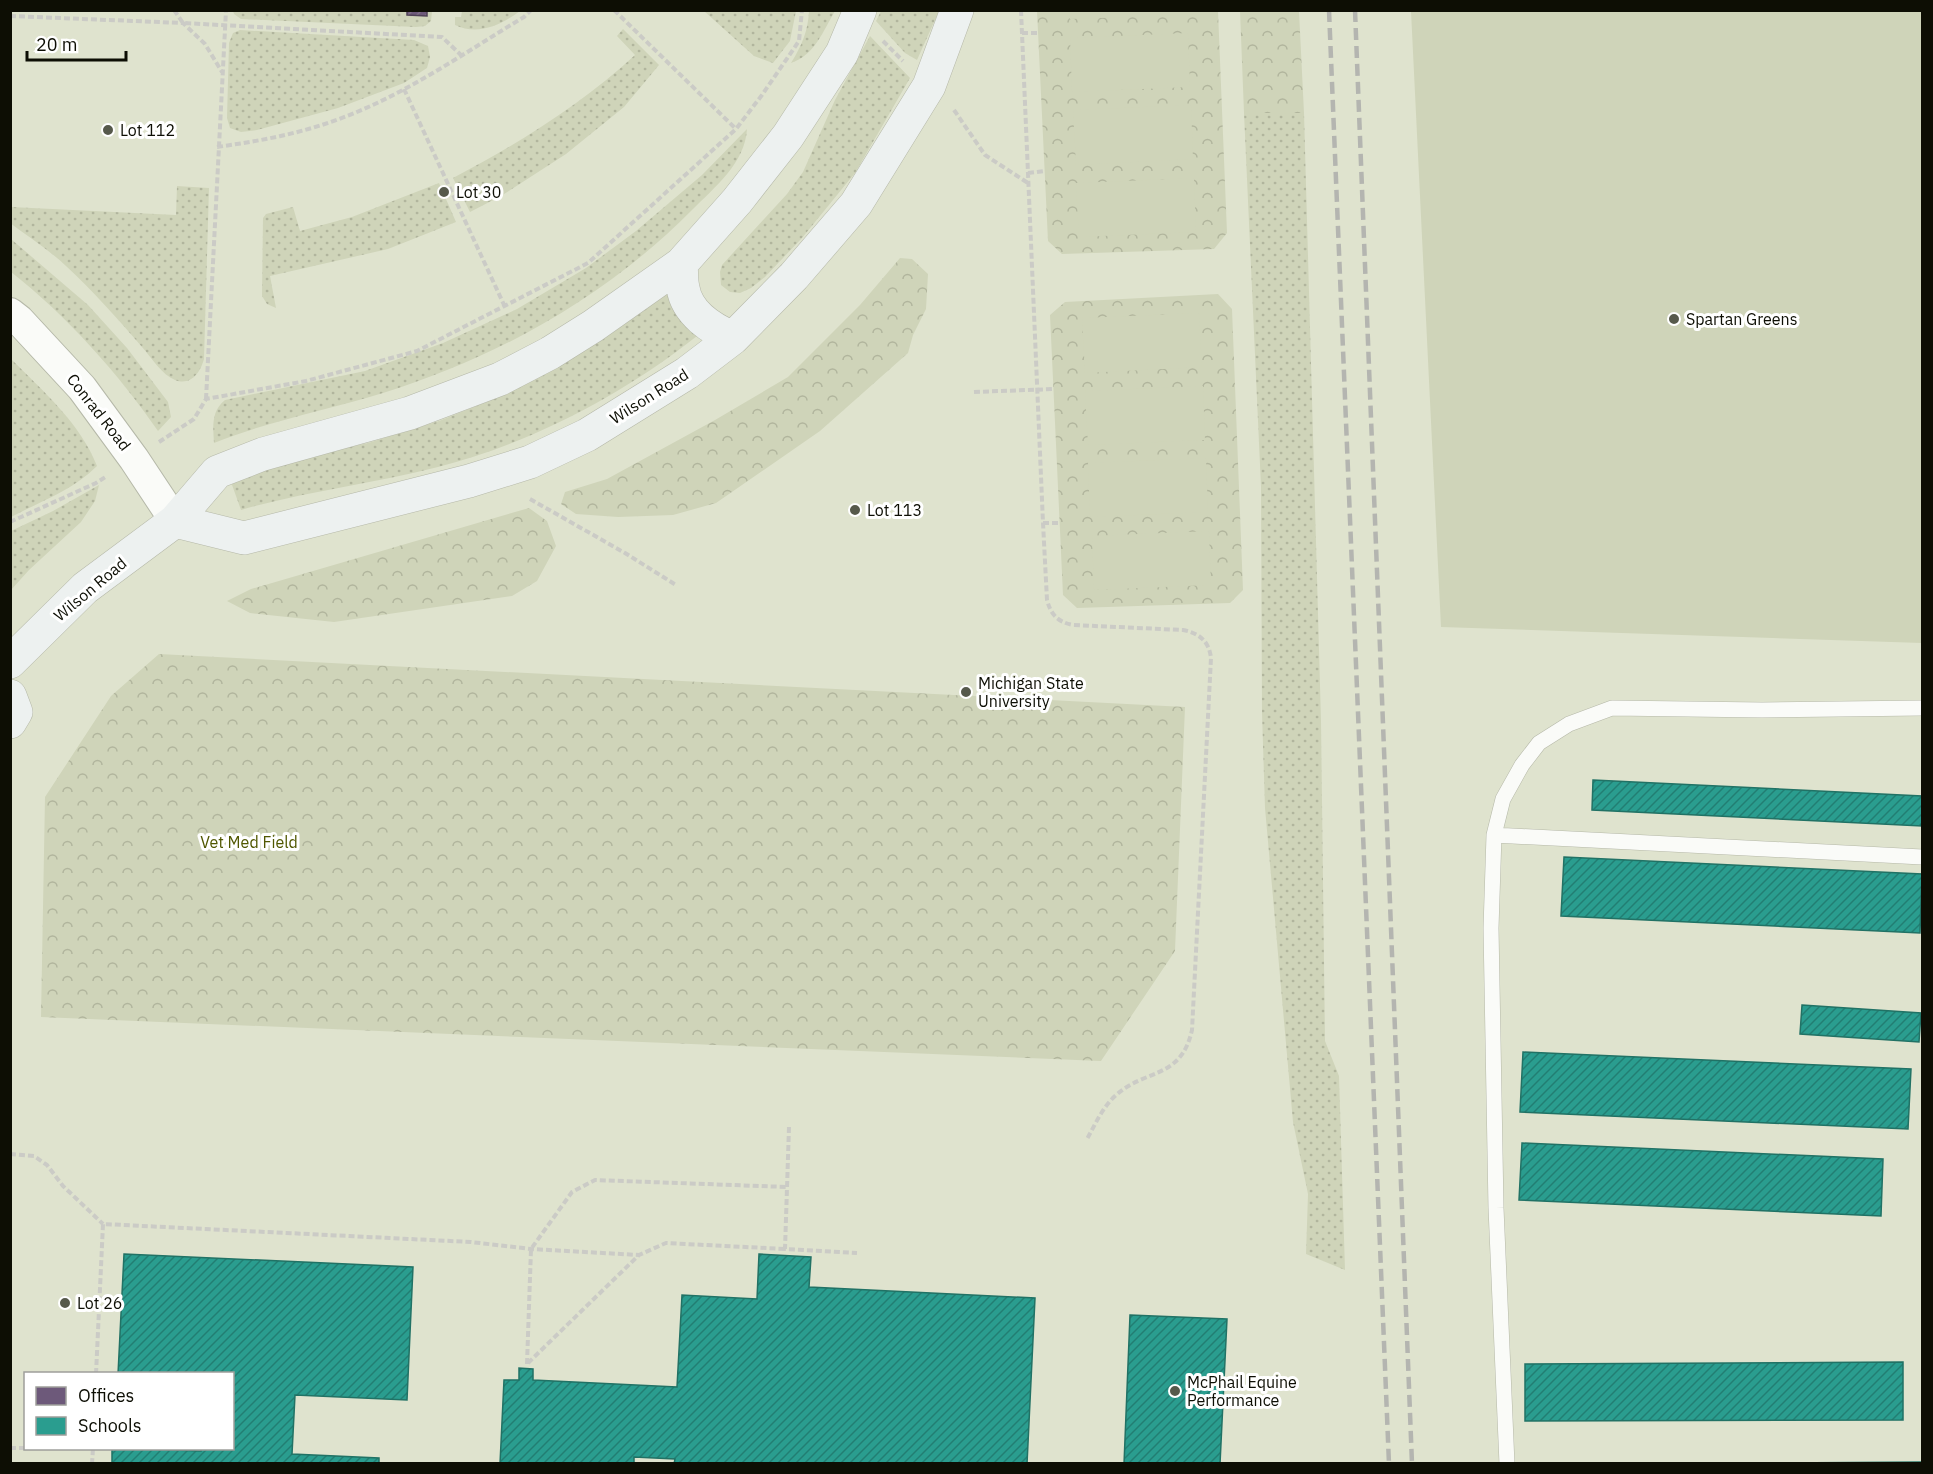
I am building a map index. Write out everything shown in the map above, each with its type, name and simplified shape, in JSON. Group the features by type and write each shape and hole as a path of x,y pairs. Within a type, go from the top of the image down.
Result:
{"street":[{"name":"Wilson Road","path":"10,662 85,588 175,521 217,472 263,454 410,413 500,379 550,353 593,326 681,264 737,201 788,136 842,53 860,10"},
{"name":"Wilson Road","path":"175,521 244,538 469,482 530,462 587,435 687,373 733,338 794,276 856,204 929,86 957,10"},
{"path":"681,264 683,291 692,309 713,329 733,338"},
{"name":"Conrad Road","path":"10,314 19,320 82,388 134,459 175,521"},
{"path":"10,696 16,712 10,722"}],"lane":[{"path":"1507,1464 1494,1124 1491,928 1494,835 1503,799 1522,765 1539,743 1569,724 1612,708 1762,710 1923,708"},
{"path":"1494,835 1923,857"}],"path":[{"path":"174,10 205,45 222,72"},
{"path":"194,419 206,399 226,10"},
{"path":"218,147 269,140 339,119 404,89 524,17 531,10"},
{"path":"614,10 736,129"},
{"path":"206,399 306,381 417,351 588,263 736,129 799,41 802,10"},
{"path":"1021,10 1043,523 1049,609 1054,617 1063,623 1073,625 1194,632 1207,644 1210,658 1192,1030 1186,1051 1171,1066 1129,1085 1115,1096 1108,1103 1087,1139"},
{"path":"10,16 183,22 442,37 461,55"},
{"path":"1022,33 1039,33"},
{"path":"404,89 505,307"},
{"path":"1028,173 1045,171"},
{"path":"974,392 1054,389"},
{"path":"530,499 676,585"},
{"path":"1043,523 1059,523"},
{"path":"785,1249 789,1126"},
{"path":"10,1154 34,1156 46,1165 63,1186 103,1224 471,1242 531,1249 639,1255"},
{"path":"787,1187 595,1180 572,1192 531,1249 527,1364 639,1255 666,1243 857,1252"},
{"path":"96,1372 103,1224"}],"green space":[{"path":"407,10 427,15 427,11 432,11 431,21 425,26 416,27 241,19 233,11"},
{"path":"462,10 520,11 505,21 489,27 472,29 455,25 455,17 461,17"},
{"path":"704,11 796,11 790,41 773,63 754,56"},
{"path":"809,11 835,11 812,48 791,63 804,38"},
{"path":"881,11 939,11 917,60 905,53 876,21"},
{"path":"1037,11 1218,11 1227,233 1214,249 1062,254 1048,241"},
{"path":"1069,11 1187,11 1187,15 1070,19"},
{"path":"1240,11 1299,11 1304,113 1244,113"},
{"name":"Spartan Greens","path":"1411,11 1922,11 1922,643 1441,627"},
{"path":"623,29 659,65 624,107 566,154 501,196 470,212 453,178 548,122 615,73 635,55 617,36"},
{"path":"240,30 414,40 428,46 430,57 427,68 404,83 338,108 257,130 241,132 230,128 227,118 229,43 233,33"},
{"path":"1188,33 1190,87 1072,92 1070,38"},
{"path":"870,36 910,78 855,173 802,238 765,277 751,288 740,293 730,292 721,285 722,265 787,194 803,172 835,100"},
{"path":"1191,105 1193,159 1076,165 1073,110"},
{"path":"1244,113 1304,113 1321,721 1325,1041 1339,1076 1345,1270 1306,1254 1308,1194 1293,1122 1265,808 1262,713 1261,487"},
{"path":"747,129 741,153 735,164 692,210 624,270 549,320 509,342 426,378 383,393 256,428 214,443 215,414 225,400 365,371 443,343 517,309 586,268 636,231 702,175"},
{"path":"1194,178 1196,232 1079,237 1076,183"},
{"path":"439,183 456,222 388,249 270,276 276,308 267,304 262,296 263,218 266,214 293,207 300,231 352,217"},
{"path":"177,186 209,188 204,359 194,377 186,381 170,378 161,370 86,285 46,249 10,223 11,207 176,215"},
{"path":"11,239 88,305 127,348 168,402 171,417 158,431 126,388 90,346 52,307 11,272"},
{"path":"900,258 912,259 928,274 926,309 913,335 908,353 820,431 716,503 673,515 618,517 576,514 561,504 565,492 607,479 788,377 860,305"},
{"path":"666,294 670,295 697,336 638,378 574,415 507,445 438,467 241,510 231,482 313,455 368,443 439,421 501,396 558,367 608,336"},
{"path":"1218,294 1232,309 1243,590 1230,603 1077,608 1063,595 1050,315 1065,302"},
{"path":"1199,313 1202,367 1085,373 1082,318"},
{"path":"11,359 48,395 71,422 97,466 67,489 11,517"},
{"path":"1203,386 1205,440 1088,445 1085,391"},
{"path":"1206,458 1208,512 1090,517 1088,463"},
{"path":"99,485 95,501 81,522 29,570 11,590 11,531"},
{"path":"529,508 547,521 556,546 537,581 512,596 334,622 250,613 227,601 251,589"},
{"path":"1209,531 1211,585 1094,590 1092,536"},
{"name":"Vet Med Field","path":"159,654 1185,707 1175,951 1101,1061 41,1017 45,797 111,696"}],"building: Offices":[{"path":"407,10 427,10 427,16 407,15"}],"building: Schools":[{"path":"1593,780 1922,796 1922,826 1592,810"},
{"path":"1564,857 1922,874 1920,933 1561,916"},
{"path":"1802,1005 1921,1013 1919,1042 1800,1034"},
{"path":"1523,1052 1911,1069 1908,1129 1520,1112"},
{"path":"1522,1143 1883,1159 1881,1216 1519,1200"},
{"path":"124,1254 413,1267 407,1400 295,1395 292,1454 379,1458 379,1464 112,1464 112,1450 234,1450 234,1372 118,1372"},
{"path":"759,1254 811,1257 809,1287 1035,1298 1027,1464 674,1464 675,1459 634,1457 634,1464 500,1464 504,1380 519,1380 519,1368 533,1369 533,1380 677,1387 682,1295 757,1299"},
{"name":"McPhail Equine Performance","path":"1130,1315 1227,1319 1220,1464 1124,1464"},
{"path":"1903,1362 1903,1420 1525,1421 1525,1364"},
{"path":"1922,1462 1922,1464 1613,1464"}],"railway":[{"path":"1329,10 1389,1464"},
{"path":"1355,10 1412,1464"}],"place":[{"name":"Lot 112","path":"108,130"},
{"name":"Lot 30","path":"444,192"},
{"name":"Spartan Greens","path":"1674,319"},
{"name":"Lot 113","path":"855,510"},
{"name":"Michigan State University","path":"966,692"},
{"name":"Lot 26","path":"65,1303"},
{"name":"McPhail Equine Performance","path":"1175,1391"}]}
